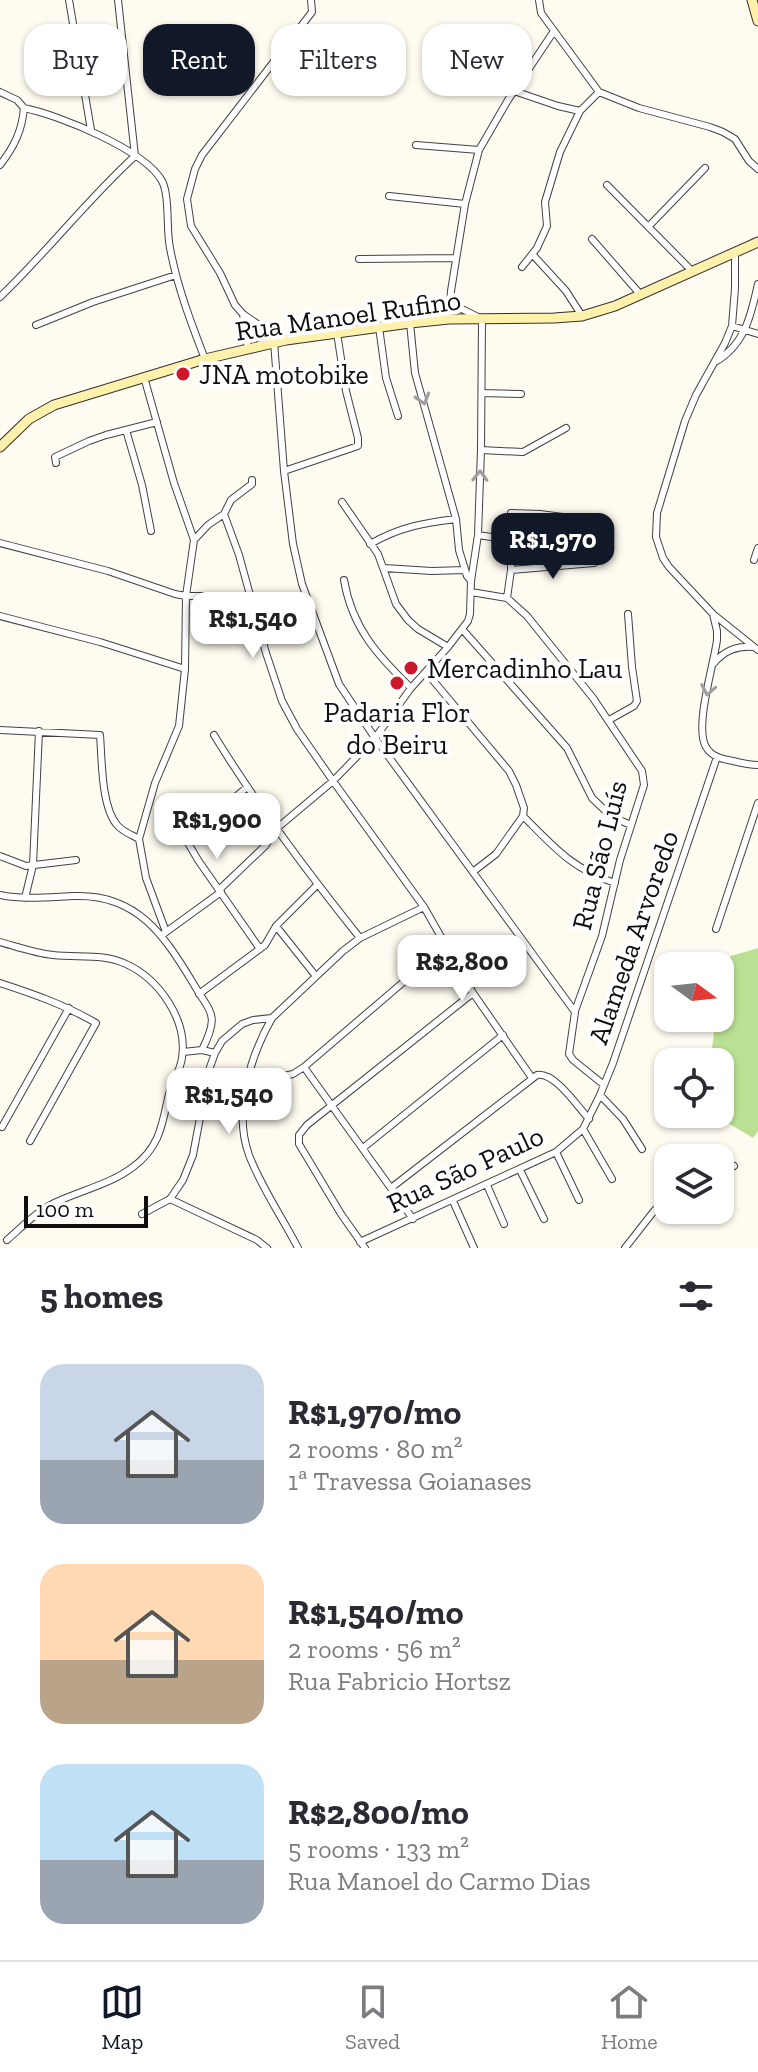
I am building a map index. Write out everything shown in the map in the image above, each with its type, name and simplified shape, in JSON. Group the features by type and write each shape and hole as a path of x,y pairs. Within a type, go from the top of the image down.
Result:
{"main road":[{"path":"752,0 758,19"},
{"name":"Rua Manoel Rufino","path":"0,447 41,411 205,359 274,342 410,323 449,319 582,316 615,306 758,242"}],"street":[{"path":"69,0 91,130"},
{"path":"0,297 135,156 118,0"},
{"path":"286,340 269,332 235,305 220,273 191,226 187,199 195,169 210,143 312,12 311,0"},
{"path":"539,0 541,13 599,92 639,108 723,132 735,139 758,169"},
{"path":"532,64 554,31"},
{"path":"0,92 17,100 24,108 91,130 135,156 156,173 165,186 167,230 176,275 205,359"},
{"path":"522,267 533,255 547,226 545,207 555,166 580,111 599,92"},
{"path":"449,319 465,204 479,150 511,96"},
{"path":"529,96 580,111"},
{"path":"0,165 17,139 24,108"},
{"path":"416,145 479,150"},
{"path":"649,226 705,168"},
{"path":"607,185 691,270"},
{"path":"389,196 465,204"},
{"path":"592,239 640,294"},
{"path":"735,252 732,326 696,395 680,435 657,513 656,537 669,567 713,614 756,649"},
{"path":"533,255 566,291 582,316"},
{"path":"359,259 456,258"},
{"path":"36,325 93,302 176,275"},
{"path":"712,364 730,352 746,330 758,284"},
{"path":"164,934 221,890 266,845 276,829 333,781 375,738 411,688 469,618 478,535 482,319 450,303"},
{"path":"243,314 248,349"},
{"path":"410,323 415,373 456,519 459,550 471,581"},
{"path":"732,326 758,334"},
{"path":"379,327 386,378 398,416"},
{"path":"284,471 358,446 337,333"},
{"path":"274,342 293,544 305,594 339,684 575,1012"},
{"path":"144,377 174,483 194,540 186,596 185,669 179,726 155,783 139,839 146,878 164,934 213,1020 202,1050"},
{"path":"482,393 521,394"},
{"path":"56,463 55,457 89,441 157,422"},
{"path":"481,450 523,452 566,428"},
{"path":"126,430 151,531"},
{"path":"194,540 224,514 228,502 251,485 252,480"},
{"path":"342,502 384,568 396,604 418,629 448,647"},
{"path":"471,592 507,598 511,570 511,513 585,520"},
{"path":"224,514 282,701 297,729 424,907 473,993 532,1078"},
{"path":"370,544 406,527 456,519"},
{"path":"478,535 511,540"},
{"path":"0,543 108,571 162,591 186,596 249,596"},
{"path":"754,560 758,548"},
{"path":"511,570 594,563"},
{"path":"384,568 465,570"},
{"path":"344,580 348,601 370,645 411,688"},
{"name":"Rua São Luís","path":"507,598 527,616 593,698 644,778 602,936 575,1012 569,1054 604,1085"},
{"path":"609,720 634,706 637,701 628,614"},
{"path":"713,614 717,631 701,735 706,748 717,757 758,765"},
{"path":"0,616 185,669"},
{"path":"462,629 567,748 592,798 612,817 631,825"},
{"path":"713,664 725,652 743,646 756,649"},
{"path":"426,672 509,771 521,800 523,816 580,868 615,883"},
{"path":"0,730 100,735 104,785 112,817 122,829 139,839"},
{"path":"25,898 33,865 39,731"},
{"path":"214,735 246,788 360,938"},
{"name":"Alameda Arvoredo","path":"583,1129 604,1085 717,757"},
{"path":"246,788 189,839 190,848 260,949"},
{"path":"716,929 758,803"},
{"path":"474,871 496,854 523,816"},
{"path":"0,856 19,864 33,865 76,860"},
{"path":"199,994 265,945 276,926 317,885"},
{"path":"0,895 103,898 124,905 164,934"},
{"path":"298,1248 249,1154 245,1138 246,1084 259,1041 272,1018 343,951 360,938 424,907"},
{"path":"276,926 315,975"},
{"path":"0,942 56,955 105,957 135,968 169,1001 183,1052 158,1138 143,1158 106,1183 39,1212 7,1240"},
{"path":"246,1084 293,1074 304,1067 421,967 448,951"},
{"path":"0,983 45,997 96,1023 30,1141"},
{"path":"363,1245 299,1144 299,1135 307,1125 473,993"},
{"path":"2,1127 69,1008"},
{"path":"142,1214 170,1199 183,1180 193,1155 207,1078 215,1053 228,1035 242,1024 272,1018"},
{"path":"363,1148 503,1035"},
{"path":"183,1052 202,1050 215,1053"},
{"path":"304,1067 413,1219"},
{"path":"391,1188 541,1074 550,1077 590,1119"},
{"path":"600,1095 623,1119 642,1149"},
{"path":"583,1129 612,1179"},
{"name":"Rua São Paulo","path":"363,1245 556,1152 583,1129"},
{"path":"556,1152 579,1200"},
{"path":"520,1170 544,1219"},
{"path":"487,1185 504,1224"},
{"path":"170,1199 257,1240 267,1248"},
{"path":"453,1201 474,1248"},
{"path":"625,1248 654,1211"}],"green space":[{"path":"758,948 758,1131 753,1138 734,1127 734,1048 712,1048 714,1032 734,1032 734,955"}],"place":[{"name":"JNA motobike","path":"183,374"},
{"name":"Mercadinho Lau","path":"411,668"},
{"name":"Padaria Flor do Beiru","path":"397,683"}]}
